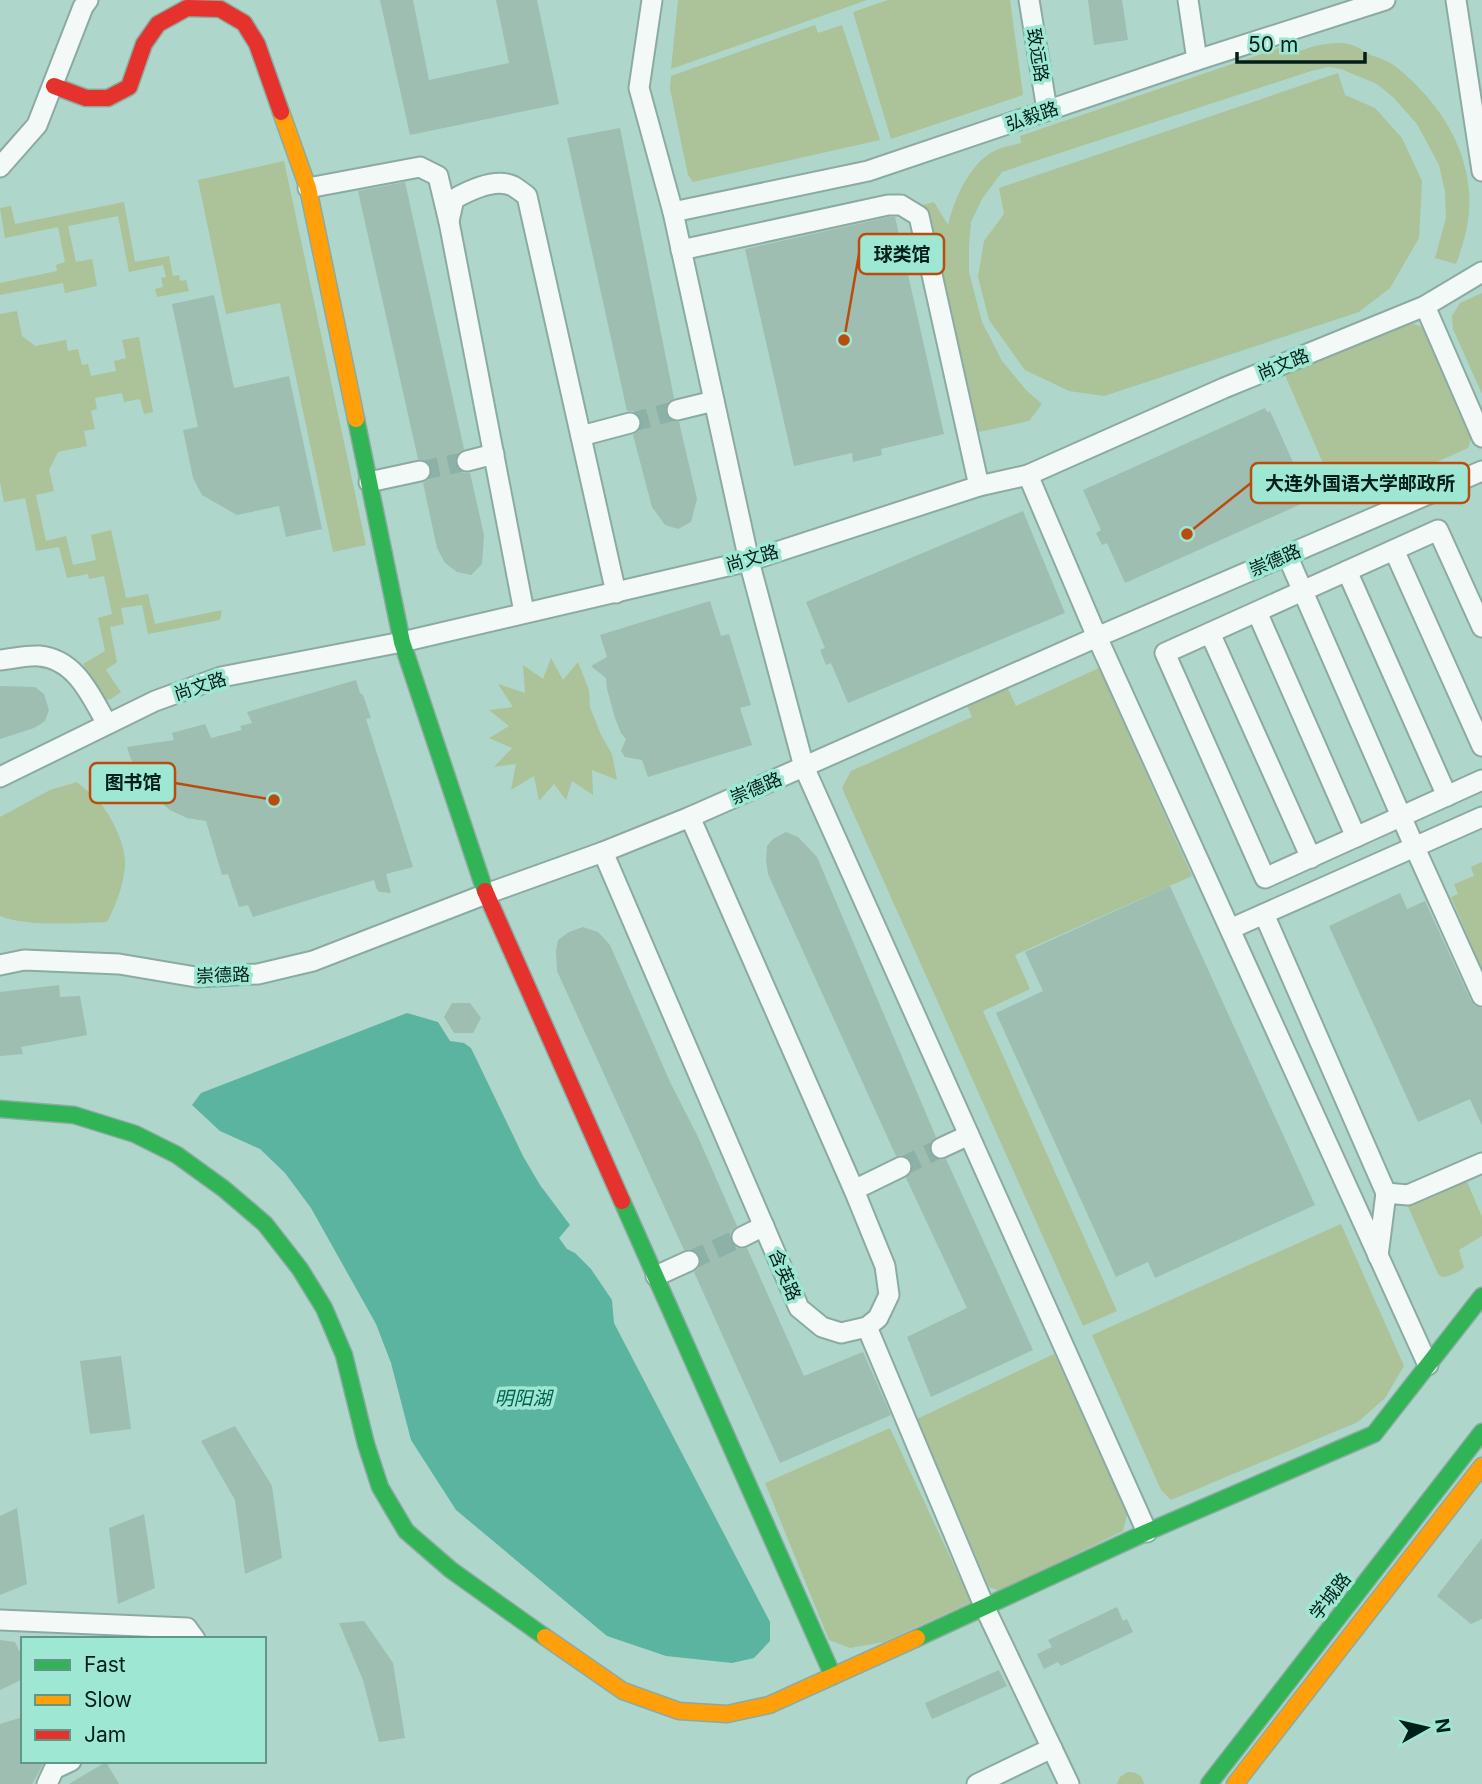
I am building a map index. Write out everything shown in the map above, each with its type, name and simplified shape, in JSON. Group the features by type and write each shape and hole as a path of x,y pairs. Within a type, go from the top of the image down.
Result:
{"street":[{"path":"0,167 37,125 88,0"},
{"path":"652,0 639,88 673,212 749,561 804,767 1147,1532"},
{"name":"致远路","path":"1029,0 1047,110"},
{"path":"1188,0 1197,60"},
{"name":"弘毅路","path":"673,212 868,171 1197,60 1323,9 1385,0"},
{"path":"1456,0 1482,172"},
{"path":"54,86 86,98 108,98 129,86 144,44 158,23 187,8 223,4 244,23 257,44 308,188 402,642 486,894 833,1676"},
{"path":"308,188 420,167 438,176 524,612"},
{"path":"449,222 454,199 480,187 500,183 513,186 527,196 616,593"},
{"path":"681,250 888,205 901,205 919,216 979,486"},
{"name":"尚文路","path":"0,777 155,701 221,677 402,642 749,561 979,486 1028,475 1224,388 1425,306 1482,272"},
{"path":"1425,306 1482,437"},
{"path":"677,410 714,401"},
{"path":"581,436 630,423"},
{"path":"467,461 494,454"},
{"path":"369,482 420,471"},
{"name":"崇德路","path":"0,965 24,960 119,964 196,977 258,974 313,961 690,817 1482,471"},
{"path":"1028,475 1097,637 1428,1365"},
{"path":"1482,627 1438,530 1165,653 1265,878 1482,780"},
{"path":"1394,550 1482,746"},
{"path":"1287,555 1482,996"},
{"path":"1347,571 1447,796"},
{"path":"1257,612 1356,837"},
{"path":"1210,633 1311,858"},
{"path":"0,660 40,656 62,663 83,681 107,724"},
{"path":"690,817 885,1266 889,1295 878,1318 867,1327 985,1608 1069,1784"},
{"path":"1230,929 1482,817"},
{"name":"含英路","path":"603,852 799,1308 821,1327 841,1333 867,1327"},
{"path":"1264,914 1386,1193 1378,1257"},
{"path":"0,1109 74,1115 135,1134 177,1155 224,1189 265,1224 300,1269 324,1308 344,1355 366,1444 380,1487 406,1531 451,1570 623,1690 679,1711 727,1714 769,1705 1147,1532 1374,1434 1482,1296"},
{"path":"941,1148 969,1135"},
{"path":"1386,1193 1408,1195 1482,1163"},
{"path":"854,1190 901,1167"},
{"path":"742,1237 764,1226"},
{"path":"656,1276 689,1261"},
{"name":"学城路","path":"1209,1784 1482,1432"},
{"path":"1235,1784 1482,1466"},
{"path":"0,1620 187,1628 194,1637"},
{"path":"977,1784 1052,1748"},
{"path":"47,1784 54,1769 68,1763"}],"shaded area":[{"path":"678,0 867,0 671,69"},
{"path":"888,0 1010,0 1023,95 891,139 853,12"},
{"path":"815,25 818,33 842,25 880,140 693,182 688,175 670,89 671,76"},
{"path":"1297,42 1300,51 1319,45 1346,44 1386,61 1422,91 1445,121 1461,154 1469,191 1467,228 1456,264 1435,258 1446,218 1445,191 1439,165 1417,124 1394,98 1377,84 1341,69 1329,67 1311,71 1002,172 982,199 971,222 969,272 982,322 1002,361 1026,390 1042,404 1029,421 974,433 923,205 934,202 948,225 959,194 977,165 994,151 1021,143 1020,136"},
{"path":"1338,73 1345,95 1375,108 1402,138 1422,181 1419,238 1390,288 1359,312 1104,396 1069,391 1025,370 989,320 978,277 984,241 1004,214 999,188"},
{"path":"284,161 366,545 333,552 280,303 226,314 198,180"},
{"path":"124,202 135,262 169,256 173,276 179,275 180,281 186,280 189,291 157,297 155,289 163,287 161,278 166,277 163,265 129,272 118,216 68,226 76,262 92,259 97,286 65,293 63,283 0,295 0,283 57,271 56,265 65,262 58,227 5,238 0,208 11,206 15,224"},
{"path":"1482,293 1482,394 1453,329 1452,316 1460,303"},
{"path":"17,311 22,336 35,346 66,340 68,351 78,349 82,365 88,364 91,376 116,371 114,361 126,358 122,340 139,337 153,412 144,414 140,399 124,402 122,393 95,398 97,409 91,411 95,429 84,431 87,446 58,452 49,470 54,491 36,495 46,541 66,536 73,565 96,560 91,535 111,530 126,598 148,594 155,624 222,610 220,620 148,634 142,605 121,608 124,624 110,627 117,662 106,670 121,692 111,699 105,700 100,696 83,664 105,651 98,618 112,614 104,576 89,579 88,574 67,578 59,547 36,551 25,498 4,502 0,482 0,314"},
{"path":"1409,322 1422,327 1430,337 1473,434 1468,448 1341,505 1285,375 1396,324"},
{"path":"551,658 563,680 578,662 589,690 590,707 612,754 617,780 592,770 593,795 572,781 566,800 554,784 539,801 534,776 511,790 516,764 494,767 512,748 489,738 509,726 489,710 513,707 498,684 525,693 523,665 543,679"},
{"path":"1099,668 1192,876 1015,955 1030,989 983,1011 1117,1311 1083,1326 842,788 851,771 972,717 966,703 1006,685 1016,706"},
{"path":"77,782 106,810 118,833 125,858 123,880 107,922 38,923 0,916 0,817 50,790"},
{"path":"1482,862 1482,970 1451,897 1458,894 1454,884 1474,876 1471,867"},
{"path":"1465,1177 1482,1217 1482,1236 1459,1250 1464,1267 1454,1274 1442,1277 1438,1274 1406,1202"},
{"path":"1341,1224 1404,1366 1385,1398 1358,1422 1171,1500 1161,1490 1092,1335"},
{"path":"1054,1354 1128,1511 1123,1531 1000,1591 989,1587 917,1419"},
{"path":"890,1428 971,1602 884,1642 850,1648 829,1640 765,1483"},
{"path":"1128,1772 1139,1775 1144,1784 1117,1784 1120,1777"}],"water":[{"name":"明阳湖","path":"407,1013 438,1022 450,1041 464,1043 471,1048 523,1156 540,1185 570,1225 559,1238 567,1249 591,1269 612,1300 614,1323 770,1622 770,1641 754,1658 732,1663 666,1656 607,1636 456,1510 411,1440 391,1363 376,1324 311,1208 285,1173 260,1149 220,1131 192,1105 201,1093"}],"building":[{"path":"380,0 413,0 429,80 509,63 496,0 537,0 559,104 410,135"},
{"path":"1088,0 1122,0 1128,40 1094,45"},
{"path":"620,128 674,398 668,402 665,412 669,419 679,422 697,499 691,522 678,529 665,525 652,507 633,435 642,427 642,421 638,414 627,411 567,138"},
{"path":"405,182 464,449 455,457 455,463 459,470 470,473 484,535 482,564 471,575 457,572 445,563 437,548 423,483 431,475 432,468 429,462 418,459 358,191"},
{"path":"895,217 944,434 881,449 882,455 853,462 852,453 794,466 745,249"},
{"path":"214,295 234,388 289,376 322,529 286,537 279,506 237,515 202,495 193,478 183,430 198,427 172,304"},
{"path":"1265,408 1267,412 1270,411 1310,500 1125,583 1107,543 1102,545 1096,533 1101,530 1083,490"},
{"path":"1023,511 1065,613 848,703 831,663 826,665 820,650 825,648 806,602"},
{"path":"710,601 721,636 729,634 751,705 740,708 752,745 648,777 642,760 625,757 621,751 626,739 615,718 606,678 591,666 607,657 600,635"},
{"path":"356,680 371,718 366,719 413,867 386,874 391,893 377,890 374,880 253,917 248,905 239,907 228,874 222,875 206,821 187,818 170,810 149,792 134,768 127,747 174,740 172,733 205,724 211,738 242,730 240,726 252,723 247,712"},
{"path":"0,686 35,687 44,694 49,710 45,721 34,728 0,739"},
{"path":"786,832 798,837 817,857 936,1137 931,1142 930,1152 935,1158 946,1159 1033,1350 931,1397 907,1337 967,1308 906,1178 911,1173 912,1162 907,1157 896,1156 768,874 767,846"},
{"path":"1170,886 1315,1205 1155,1278 1148,1262 1116,1277 996,1013 1043,991 1025,952"},
{"path":"1400,893 1407,909 1425,901 1471,1001 1482,1008 1482,1126 1470,1099 1418,1122 1329,926"},
{"path":"583,927 598,932 610,945 737,1226 731,1231 731,1242 736,1248 747,1248 804,1376 863,1352 891,1415 780,1463 694,1272 701,1263 700,1255 691,1249 684,1250 557,971 558,940"},
{"path":"59,985 60,997 80,996 87,1035 21,1047 23,1054 0,1056 0,992"},
{"path":"452,1003 470,1003 481,1018 473,1033 454,1033 444,1017"},
{"path":"121,1356 131,1429 90,1434 80,1361"},
{"path":"235,1426 272,1486 282,1558 245,1574 235,1500 201,1441"},
{"path":"17,1508 27,1584 0,1595 0,1516"},
{"path":"144,1514 155,1588 118,1604 109,1528"},
{"path":"1482,1538 1482,1619 1471,1624 1437,1596"},
{"path":"1117,1607 1123,1621 1127,1619 1133,1632 1061,1666 1058,1662 1044,1669 1037,1654 1052,1647 1048,1640"},
{"path":"364,1621 393,1663 405,1738 379,1742 363,1680 339,1623"},
{"path":"0,1640 15,1642 21,1655 21,1680 0,1690"},
{"path":"999,1670 1007,1686 932,1719 925,1703"},
{"path":"21,1718 21,1763 44,1763 32,1784 0,1784 0,1724"},
{"path":"107,1763 119,1784 69,1784"}],"tunnel":[{"path":"630,423 677,410"},
{"path":"420,471 467,461"},
{"path":"901,1167 941,1148"},
{"path":"689,1261 742,1237"}],"traffic: fast":[{"path":"356,419 402,642 485,891"},
{"path":"0,1109 74,1115 135,1134 177,1155 224,1189 265,1224 300,1269 324,1308 344,1355 366,1444 380,1487 406,1531 451,1570 545,1637"},
{"path":"622,1201 833,1676"},
{"path":"917,1638 1147,1532 1374,1434 1482,1296"},
{"path":"1209,1784 1482,1432"}],"traffic: slow":[{"path":"281,112 308,188 356,419"},
{"path":"1235,1784 1482,1466"},
{"path":"545,1637 623,1691 679,1711 727,1714 769,1705 917,1638"}],"traffic: jam":[{"path":"54,86 86,98 108,98 129,87 144,44 158,24 187,8 220,9 244,23 257,44 281,112"},
{"path":"485,891 622,1201"}],"place":[{"name":"球类馆","path":"844,340"},
{"name":"大连外国语大学邮政所","path":"1187,534"},
{"name":"图书馆","path":"274,800"}]}
